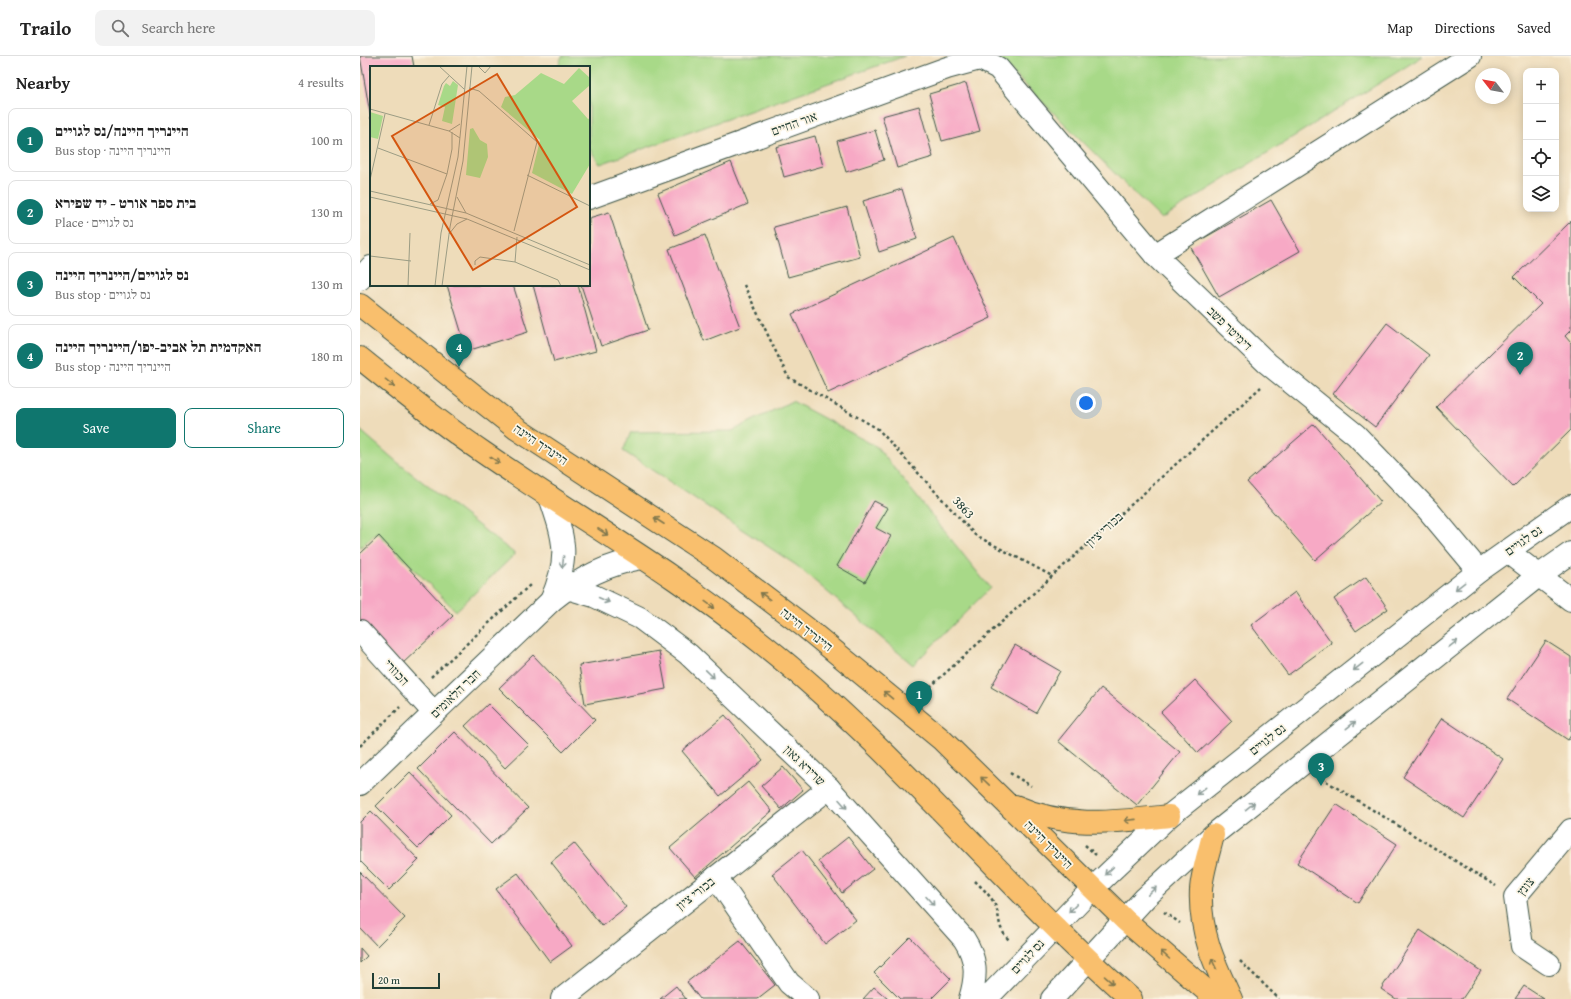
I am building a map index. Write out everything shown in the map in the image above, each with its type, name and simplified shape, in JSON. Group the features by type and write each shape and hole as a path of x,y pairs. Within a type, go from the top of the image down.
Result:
{"main road":[{"name":"היינריך היינה","path":"360,305 517,429 714,558 806,627 941,739 1007,802 1125,920 1216,999"},
{"path":"360,358 431,415 642,558 764,644 832,703 889,758 1053,928 1131,999"},
{"path":"1007,802 1033,814 1087,823 1169,816"},
{"path":"1213,835 1201,889 1204,925 1210,955 1230,999"}],"street":[{"path":"1155,255 1470,56"},
{"name":"אור החיים","path":"590,198 947,68 980,59 998,68"},
{"name":"דימיטר פשב","path":"998,68 1155,255 1278,372 1356,435 1428,510 1479,571"},
{"path":"360,279 370,268"},
{"name":"חבר הלאומים","path":"550,497 562,532 564,555 563,569 551,601"},
{"name":"נס לגויים","path":"986,999 1092,888 1169,816 1479,571 1571,506"},
{"path":"1507,551 1571,600"},
{"path":"1052,999 1154,890 1213,835 1538,576 1571,553"},
{"name":"חבר הלאומים","path":"360,784 551,601 567,588 608,566 642,558"},
{"name":"שרירא גאון","path":"567,588 594,596 640,618 688,654 829,788 964,939 970,949 976,969 975,981 970,999"},
{"name":"הכוזרי","path":"360,631 434,714"},
{"name":"בכורי ציון","path":"562,999 829,788"},
{"name":"צונץ","path":"1549,964 1522,946 1514,897 1571,830"},
{"path":"716,877 789,983 808,999"}],"path":[{"name":"3863","path":"744,285 788,378 878,429 975,535 1052,576"},
{"name":"בכורי ציון","path":"930,687 1278,372"},
{"path":"360,746 415,692 531,584"},
{"path":"1300,766 1514,897"},
{"path":"1238,958 1279,999"}],"green space":[{"path":"562,56 905,56 600,164 590,149 590,66 558,66"},
{"path":"996,56 1423,56 1161,219"},
{"path":"792,401 877,447 990,588 913,665 796,565 623,451 631,432 732,431"},
{"path":"360,430 397,462 515,554 456,611 377,532 360,548"}],"building":[{"path":"360,56 412,56 414,66 370,66 370,113"},
{"path":"966,83 980,131 942,141 929,94"},
{"path":"919,106 933,157 897,168 882,116"},
{"path":"875,130 884,160 846,172 837,141"},
{"path":"815,136 823,166 784,177 776,147"},
{"path":"731,162 748,204 675,235 658,193"},
{"path":"902,189 917,239 879,252 863,201"},
{"path":"1271,200 1300,251 1219,297 1190,246"},
{"path":"847,207 860,257 788,277 774,227"},
{"path":"609,212 648,330 601,346 581,286 590,286 590,218"},
{"path":"1571,221 1571,330 1565,336 1571,343 1571,430 1513,487 1436,407 1541,304 1514,277"},
{"path":"705,235 740,327 704,341 669,249"},
{"path":"954,238 991,318 828,393 792,314"},
{"path":"447,286 513,286 528,332 467,351"},
{"path":"533,286 578,286 596,351 554,362"},
{"path":"1387,323 1429,355 1375,427 1333,394"},
{"path":"1314,424 1381,502 1315,560 1247,482"},
{"path":"874,501 888,508 876,528 891,536 865,582 837,566"},
{"path":"379,536 453,616 401,665 360,622 360,554"},
{"path":"1366,577 1388,609 1356,631 1334,599"},
{"path":"1295,592 1332,643 1288,675 1251,625"},
{"path":"1546,641 1571,657 1571,735 1568,740 1507,699"},
{"path":"1015,645 1060,671 1036,713 991,687"},
{"path":"659,651 666,689 585,704 579,665"},
{"path":"533,655 595,720 563,752 499,688"},
{"path":"1195,680 1232,721 1198,753 1161,712"},
{"path":"1101,688 1180,752 1137,805 1058,741"},
{"path":"488,704 529,745 505,768 465,726"},
{"path":"725,715 763,760 720,796 682,751"},
{"path":"1442,718 1503,759 1464,818 1403,777"},
{"path":"455,732 528,808 491,844 418,769"},
{"path":"783,767 803,790 781,809 761,786"},
{"path":"410,772 451,815 418,848 376,806"},
{"path":"748,782 772,811 695,877 670,848"},
{"path":"1336,804 1397,844 1358,903 1297,863"},
{"path":"371,811 419,860 389,890 360,861 360,822"},
{"path":"848,837 873,869 842,893 818,861"},
{"path":"574,843 626,907 602,926 551,862"},
{"path":"802,850 856,920 825,944 772,874"},
{"path":"360,872 405,918 377,946 360,928"},
{"path":"518,873 572,946 550,962 496,889"},
{"path":"1420,930 1481,971 1462,999 1396,999 1381,989"},
{"path":"910,937 951,979 931,999 900,999 874,973"},
{"path":"740,941 775,985 757,999 700,999 687,982"},
{"path":"360,948 367,956 360,963"},
{"path":"676,986 686,999 660,999"},
{"path":"1524,986 1544,999 1515,999"},
{"path":"874,987 888,999 863,999"}],"place":[{"name":"האקדמית תל אביב-יפו/היינריך היינה","path":"459,367"},
{"name":"בית ספר אורט - יד שפירא","path":"1520,375"},
{"name":"היינריך היינה/נס לגויים","path":"919,714"},
{"name":"נס לגויים/היינריך היינה","path":"1321,786"}]}
